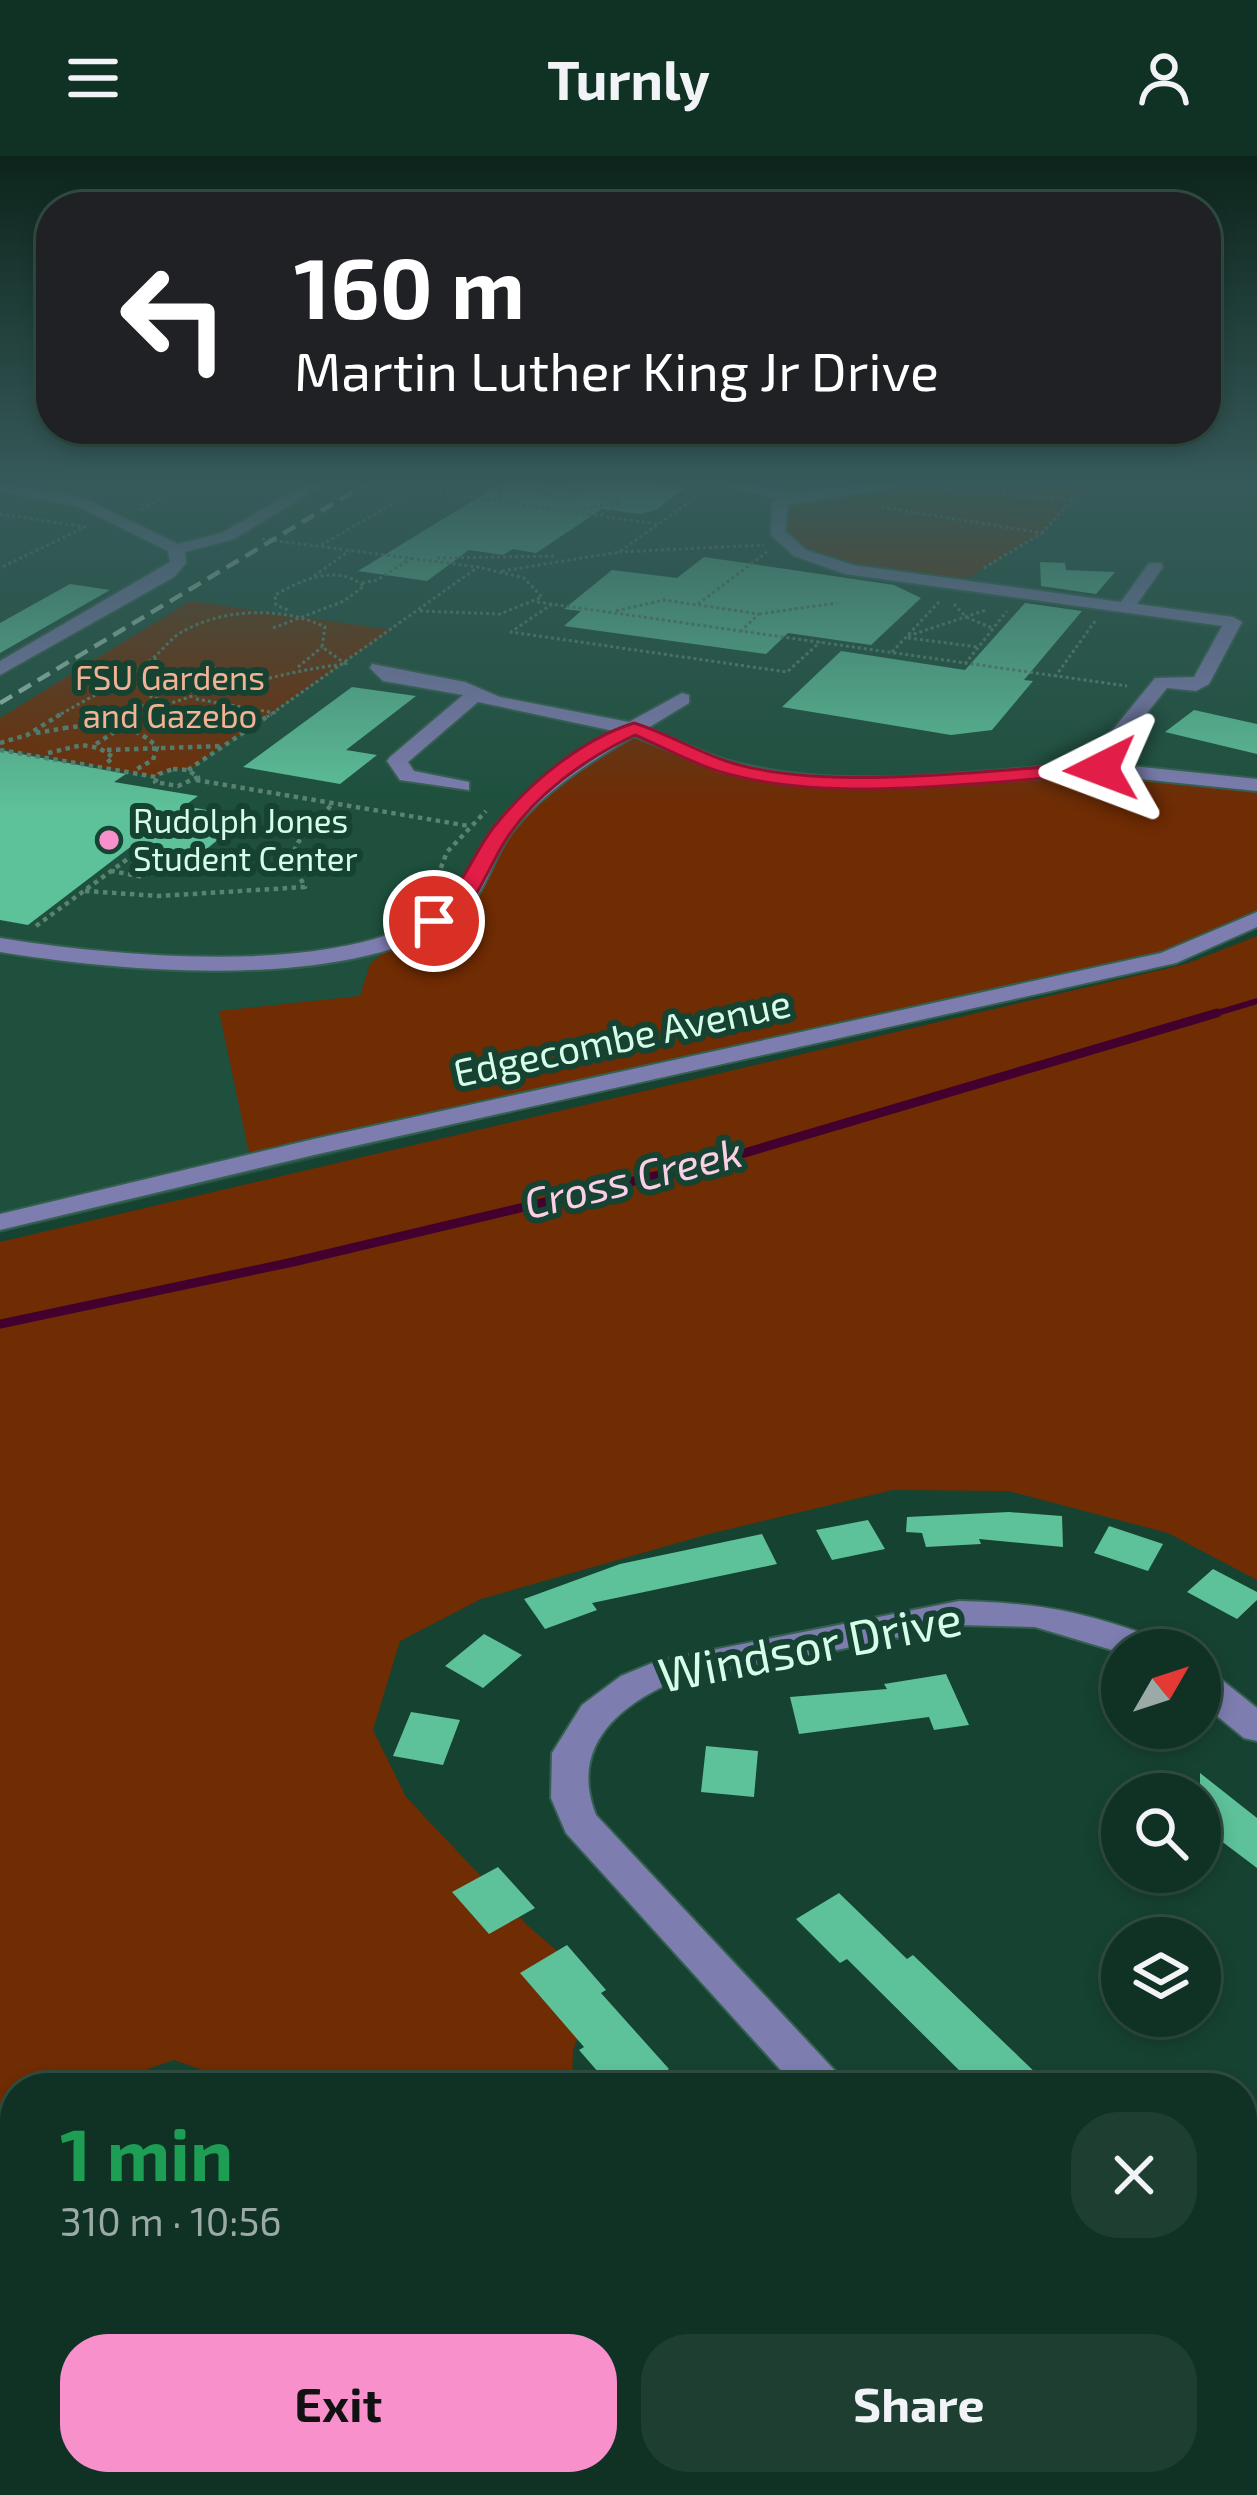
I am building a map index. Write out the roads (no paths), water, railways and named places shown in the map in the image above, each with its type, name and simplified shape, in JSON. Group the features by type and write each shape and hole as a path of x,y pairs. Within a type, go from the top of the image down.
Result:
{"street":[{"path":"0,669 138,590"},
{"path":"972,590 1233,622 1202,680 1196,685 1162,682 1108,747 1101,769"},
{"path":"1125,608 1138,590"},
{"path":"379,668 390,676 477,693 495,702 634,729 709,762 791,779 888,781 1101,769 1257,785"},
{"path":"462,786 407,776 397,761 477,693"},
{"path":"0,945 51,955 178,963 292,958 400,939 453,910 501,831 550,782 595,747 682,699"},
{"name":"Edgecombe Avenue","path":"0,1222 336,1142 1168,958 1257,920"},
{"name":"Windsor Drive","path":"810,2073 580,1823 566,1783 566,1763 583,1726 615,1696 657,1674 959,1613 1035,1616 1101,1632"},
{"path":"1221,1699 1257,1728"}],"waterway":[{"name":"Cross Creek","path":"1217,1013 1257,1001"},
{"name":"Cross Creek","path":"0,1324 293,1262 714,1162 1217,1013"},
{"name":"Cross Creek","path":"1207,1016 1217,1013"}],"railway":[{"path":"0,703 189,590"}],"place":[{"name":"Rudolph Jones Student Center","path":"109,840"}],"park label":[{"name":"FSU Gardens and Gazebo","path":"170,697"}]}
